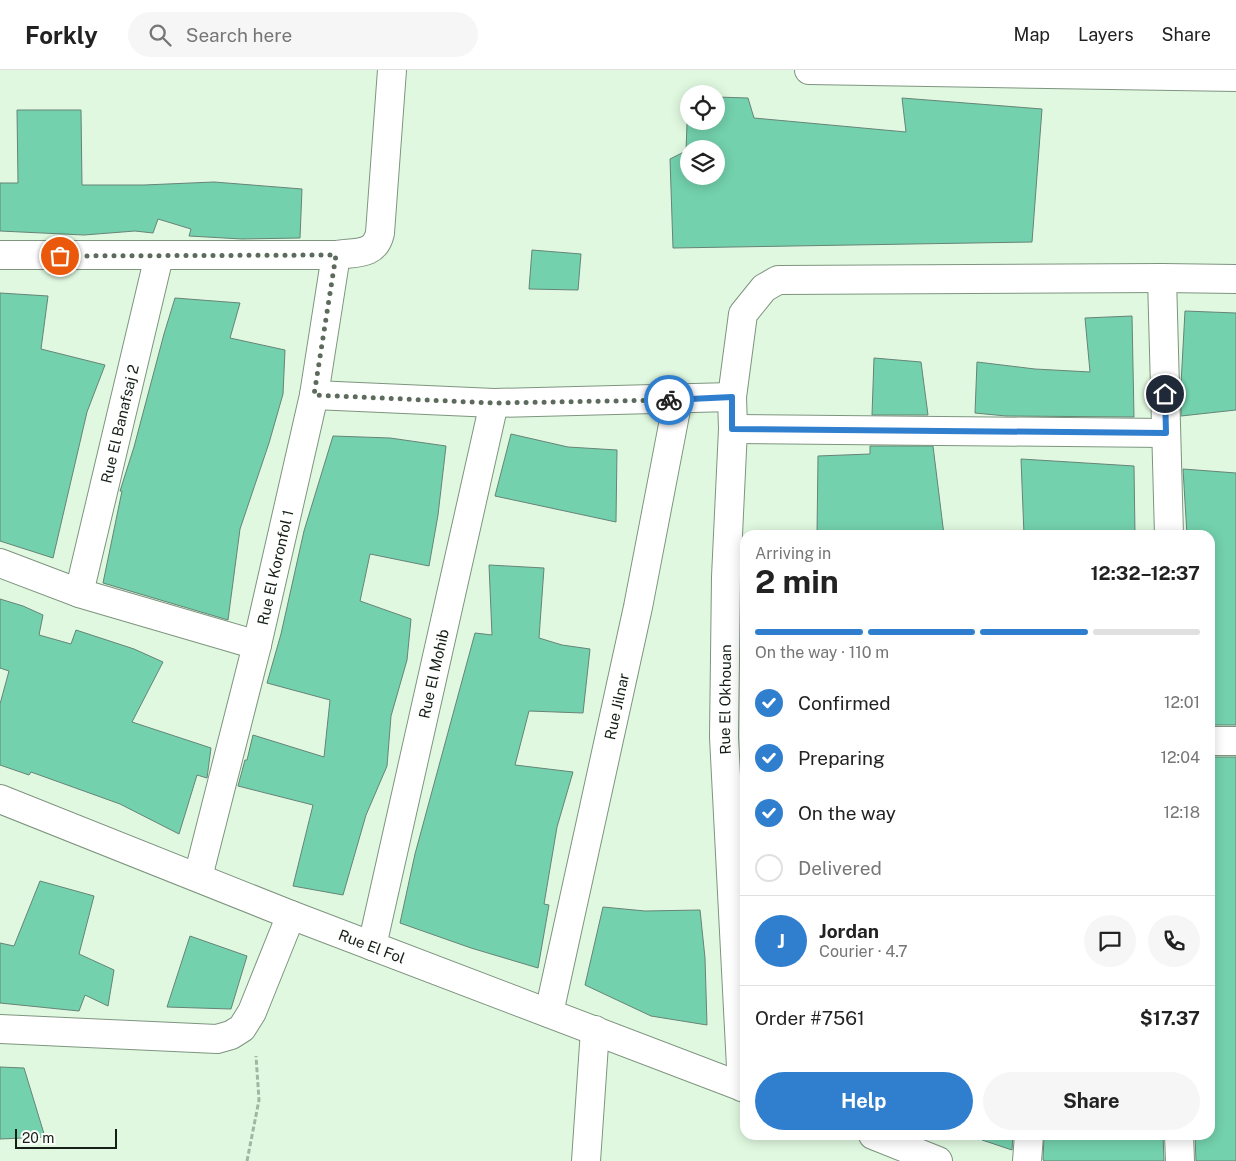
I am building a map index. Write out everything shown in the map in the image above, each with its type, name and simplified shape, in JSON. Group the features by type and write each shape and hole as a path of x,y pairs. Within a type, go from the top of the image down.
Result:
{"street":[{"path":"0,255 336,255 369,251 375,246 380,233 392,70"},
{"path":"809,70 1236,77"},
{"name":"Rue El Koronfol 1","path":"198,877 257,644 314,395 336,255"},
{"name":"Rue El Banafsaj 2","path":"79,593 159,256"},
{"path":"1169,530 1162,278 1236,279"},
{"name":"Rue El Okhouan","path":"740,956 735,737 736,577 732,397 742,314 764,288 778,280 1162,278"},
{"path":"314,395 494,403 732,397"},
{"name":"Rue Jilnar","path":"549,1013 638,607 678,399"},
{"name":"Rue El Mohib","path":"372,946 494,403"},
{"path":"732,429 1166,433"},
{"path":"0,563 79,593 257,644"},
{"path":"1215,741 1236,741"},
{"name":"Rue El Fol","path":"0,800 198,877 291,916 740,1086"},
{"path":"0,1029 217,1039 230,1035 242,1028 252,1012 291,916"},
{"path":"586,1161 595,1030"},
{"path":"893,1140 938,1161"},
{"path":"1027,1161 1029,1140"},
{"path":"1179,1140 1180,1161"}],"path":[{"path":"247,1161 259,1100 252,1012"}],"building":[{"path":"725,97 748,98 754,118 906,132 902,98 1042,109 1032,242 673,248 670,159 680,154 680,185 725,185 725,140 686,140 687,130 725,130"},
{"path":"17,110 81,110 82,185 214,182 302,189 300,238 242,239 189,236 191,229 158,219 153,233 135,231 84,235 0,231 0,183 18,183"},
{"path":"532,250 581,254 578,290 529,289"},
{"path":"0,293 48,296 41,349 105,365 87,412 53,558 0,541"},
{"path":"175,298 240,303 230,338 285,350 283,394 269,443 240,529 228,620 103,583 122,491 120,491"},
{"path":"1185,311 1236,313 1236,410 1181,416"},
{"path":"1132,316 1134,417 1006,416 975,413 977,362 1035,369 1090,372 1085,318"},
{"path":"874,358 921,362 928,415 872,415"},
{"path":"511,434 568,447 617,450 616,522 495,496"},
{"path":"333,436 390,438 446,446 438,515 429,566 370,554 360,601 411,619 407,660 391,716 387,766 366,815 343,895 293,886 313,805 238,786 253,735 324,757 330,700 267,683 281,634 304,531"},
{"path":"870,446 933,446 943,530 817,530 818,456 870,454"},
{"path":"1021,459 1134,466 1135,530 1024,530"},
{"path":"1183,469 1236,473 1236,725 1215,725 1215,530 1187,530"},
{"path":"489,565 544,568 539,638 562,645 590,649 583,713 529,711 515,765 573,772 557,827 544,904 549,905 538,968 471,948 400,923 415,854 475,633 492,635"},
{"path":"0,599 43,615 39,635 71,644 76,630 134,649 163,662 132,722 211,748 207,778 197,775 179,834 120,804 31,772 29,775 0,765 0,704 9,671 0,668"},
{"path":"1215,757 1236,757 1236,1161 1196,1161 1195,1140 1215,1140"},
{"path":"40,881 94,896 79,954 114,970 108,1006 85,995 79,1011 0,1003 0,943 14,946"},
{"path":"603,907 645,911 700,910 705,958 707,1025 651,1016 585,985"},
{"path":"190,936 247,956 231,1009 167,1007"},
{"path":"0,1067 24,1068 45,1137 0,1139"},
{"path":"982,1140 1013,1140 1012,1150"},
{"path":"1044,1140 1163,1140 1164,1161 1043,1160"}],"way so far":[{"path":"60,256 336,255 314,395 494,403 669,400"}],"route":[{"path":"669,400 732,397 732,429 1166,433 1165,394"}]}
